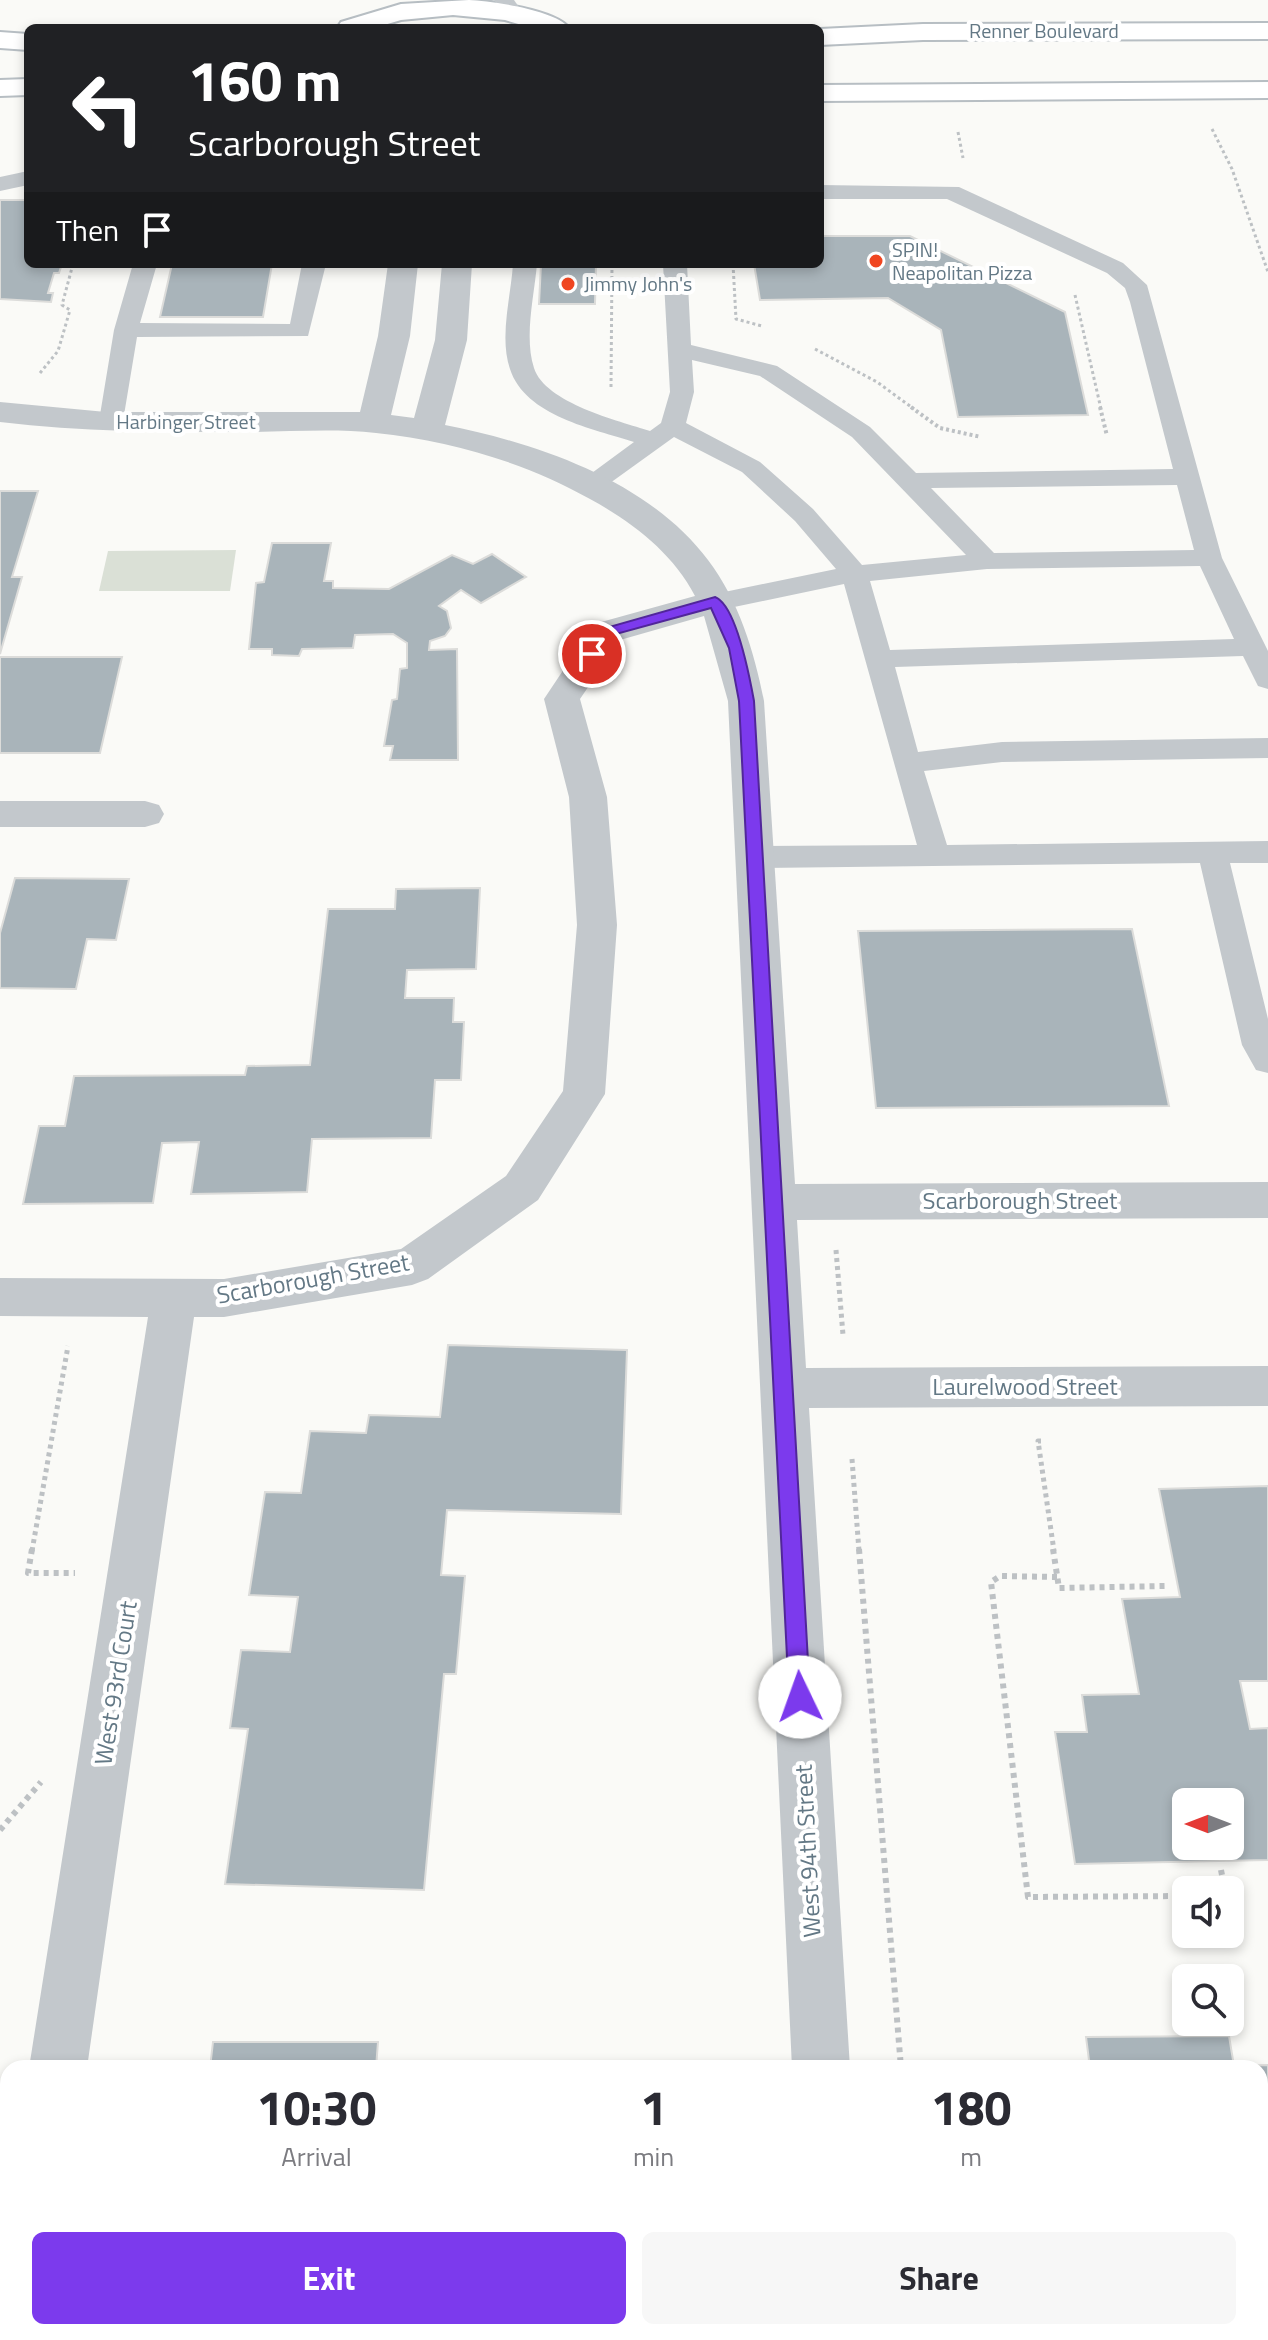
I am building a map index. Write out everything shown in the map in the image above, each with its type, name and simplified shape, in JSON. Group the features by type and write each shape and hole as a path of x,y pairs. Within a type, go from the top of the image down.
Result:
{"main road":[{"path":"360,23 401,5 455,4 508,5 548,24"},
{"name":"Renner Boulevard","path":"824,37 923,32 1259,52"},
{"path":"0,40 24,42"},
{"name":"Renner Boulevard","path":"824,93 1259,52"},
{"path":"0,88 24,87"}],"street":[{"path":"373,423 394,336 402,268"},
{"path":"427,430 451,340 457,268"},
{"name":"Harbinger Street","path":"0,412 111,421 373,423"},
{"name":"West 94th Street","path":"373,423 427,430 540,464 590,486 647,519 685,554 715,602 736,648 746,701 756,857 772,1202 821,2060"},
{"name":"Scarborough Street","path":"0,1297 224,1298 412,1266 522,1188 584,1094 597,925 588,797 562,699 607,632 715,602"},
{"path":"0,814 145,814"},
{"name":"Scarborough Street","path":"772,1202 1268,1200"},
{"name":"West 93rd Court","path":"59,2060 174,1298"},
{"name":"Laurelwood Street","path":"782,1388 1268,1386"}],"lane":[{"path":"0,184 24,179"},
{"path":"824,192 951,192 1115,268 1135,285 1209,558 1268,680"},
{"path":"111,421 126,330 144,268"},
{"path":"126,330 300,331 313,268"},
{"path":"525,268 519,355 527,383 536,394 597,419 664,434 751,467 804,515 855,574 936,856"},
{"path":"590,486 664,434 682,392 675,268"},
{"path":"681,350 768,371 861,432 987,561"},
{"path":"909,481 1185,477"},
{"path":"715,602 855,574 987,561 1209,558"},
{"path":"879,659 1250,647"},
{"path":"907,763 1002,752 1268,748"},
{"path":"756,857 1268,852"},
{"path":"1213,853 1258,1045 1268,1061"}],"path":[{"path":"1210,124 1232,169 1268,272"},
{"path":"39,374 58,351 70,310 62,305 72,268"},
{"path":"597,419 611,408 612,268"},
{"path":"733,268 736,319 772,330"},
{"path":"1075,292 1108,436 1092,436"},
{"path":"812,347 877,382 940,428 981,437"},
{"path":"836,1250 843,1344"},
{"path":"77,1297 28,1573 91,1572"},
{"path":"1054,1441 1038,1441 1059,1588 1166,1586"},
{"path":"852,1459 900,2060"},
{"path":"1057,1577 1000,1576 991,1582 1028,1897 1172,1896"},
{"path":"0,1830 49,1773"},
{"path":"1221,1870 1222,1876"}],"shaded area":[{"path":"236,550 230,591 99,591 108,551"}],"building":[{"path":"0,200 24,200 24,268 61,268 59,273 54,273 48,293 53,293 51,302 0,299"},
{"path":"824,236 910,236 1065,312 1088,415 958,417 941,330 888,298 760,300 755,268 824,268"},
{"path":"171,268 271,268 263,317 160,317"},
{"name":"Jimmy John's","path":"541,268 596,268 595,304 539,304"},
{"path":"0,491 38,491 12,577 22,577 0,654"},
{"path":"272,543 331,543 324,581 333,581 333,588 389,589 452,555 473,564 492,554 526,577 481,603 461,590 439,606 447,611 451,628 445,636 430,641 429,650 457,649 458,760 390,760 393,746 384,746 392,700 397,699 400,669 407,668 407,643 393,634 355,635 353,648 302,649 299,656 272,655 272,649 249,649 256,583 264,582"},
{"path":"0,657 122,657 100,753 0,753"},
{"path":"15,878 129,879 116,940 87,939 76,989 0,988 0,933"},
{"path":"480,888 476,969 407,970 405,998 454,998 453,1022 464,1022 461,1080 435,1080 431,1138 312,1139 307,1192 191,1194 199,1142 162,1143 153,1203 23,1204 39,1126 65,1126 74,1076 245,1075 247,1066 310,1065 328,909 395,909 396,889"},
{"path":"1132,929 1169,1106 876,1108 858,931"},
{"path":"448,1345 627,1350 621,1514 447,1510 441,1575 465,1576 456,1674 444,1674 424,1890 225,1884 248,1729 230,1728 241,1650 290,1652 298,1597 249,1595 265,1492 301,1493 310,1431 366,1433 369,1415 440,1417"},
{"path":"1268,1486 1268,1681 1240,1681 1250,1729 1268,1728 1268,1860 1075,1864 1055,1732 1087,1732 1082,1695 1139,1694 1122,1599 1180,1597 1159,1489"},
{"path":"1229,2036 1233,2060 1089,2060 1086,2037"},
{"path":"213,2042 378,2042 377,2060 211,2060"}],"place":[{"name":"SPIN! Neapolitan Pizza","path":"876,261"},
{"name":"Jimmy John's","path":"568,284"}],"route":[{"path":"592,654 607,632 715,602 736,648 746,701 756,857 800,1697"}]}
